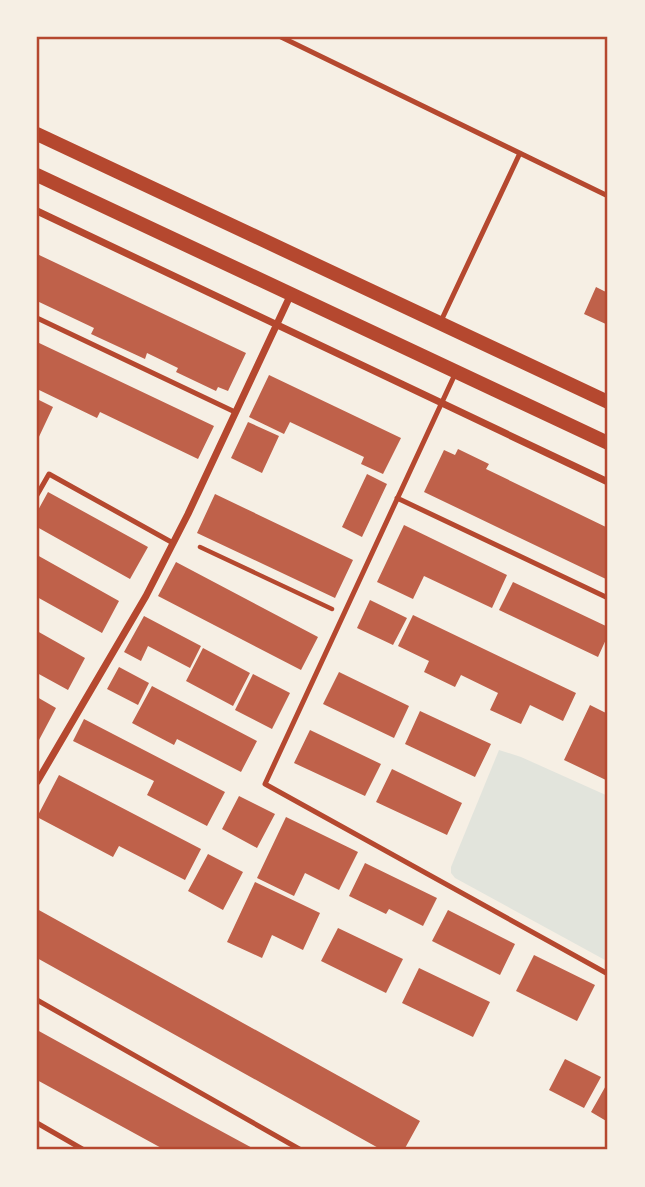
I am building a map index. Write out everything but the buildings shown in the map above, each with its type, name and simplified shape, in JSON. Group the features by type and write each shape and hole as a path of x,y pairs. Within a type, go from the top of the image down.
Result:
{"main road":[{"path":"37,134 608,402"},
{"path":"37,175 608,443"}],"street":[{"path":"37,211 608,482"},
{"path":"37,782 146,596 291,295"}],"lane":[{"path":"281,37 608,196"},
{"path":"295,44 299,37"},
{"path":"440,324 520,153"},
{"path":"37,318 236,412"},
{"path":"456,372 265,785 608,974"},
{"path":"37,495 49,474 173,543"},
{"path":"397,498 608,598"},
{"path":"37,1000 301,1150"},
{"path":"37,1123 85,1150"}],"path":[{"path":"200,547 344,614"}],"shaded area":[{"path":"499,750 521,757 608,796 608,960 455,878 451,873 451,867"}]}
